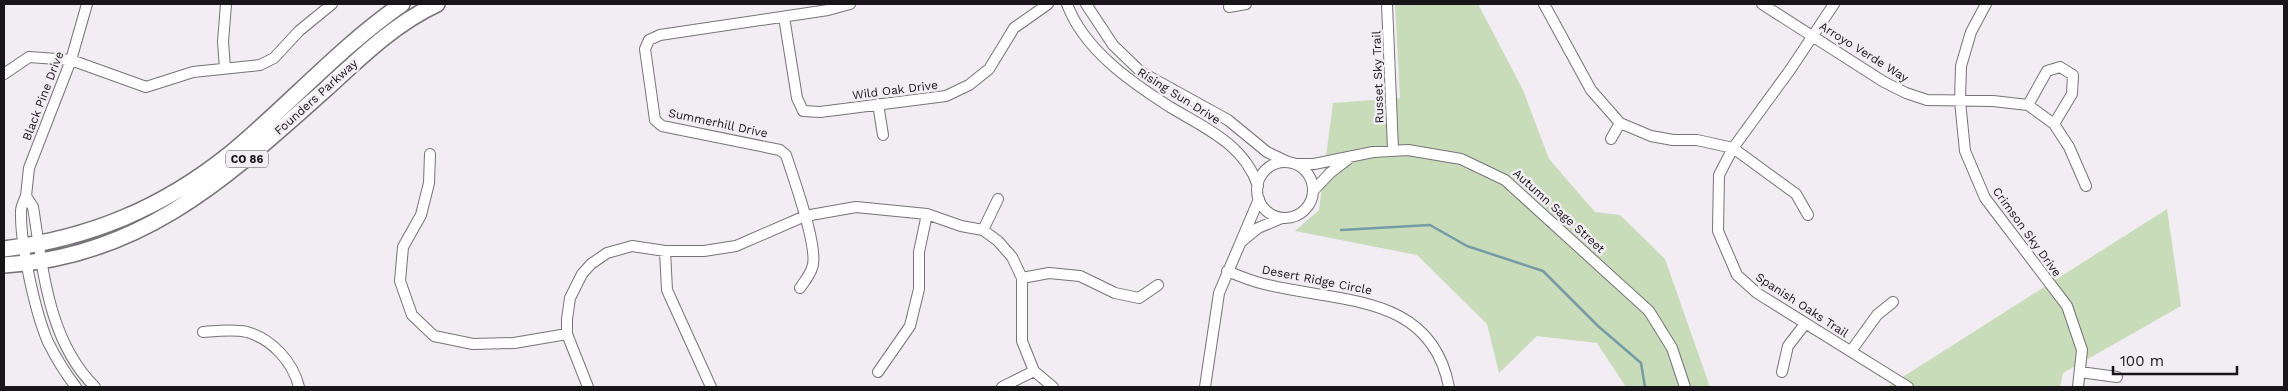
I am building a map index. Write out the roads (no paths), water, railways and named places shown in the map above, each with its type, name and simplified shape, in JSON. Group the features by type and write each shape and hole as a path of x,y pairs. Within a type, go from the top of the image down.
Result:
{"highway":[{"name":"Founders Parkway","path":"4,249 70,238 98,229 139,212 178,191 231,152 344,51 402,4"},
{"name":"Founders Parkway","path":"4,265 35,262 104,244 146,226 186,204 242,164 386,36 437,4"}],"street":[{"name":"Black Pine Drive","path":"32,245 21,209 26,196 29,168 71,60 87,4"},
{"path":"225,68 223,42 226,4"},
{"path":"4,74 29,57 71,60 146,87 193,72 260,65 274,58 299,31 332,4"},
{"name":"Summerhill Drive","path":"800,288 813,267 811,241 786,155 780,150 662,126 655,120 645,49 649,40 660,36 828,10 850,4"},
{"name":"Wild Oak Drive","path":"784,17 797,98 803,111 820,112 946,96 969,85 989,69 1014,28 1048,4"},
{"name":"Rising Sun Drive","path":"1067,4 1070,12 1094,46 1127,79 1216,133 1230,144 1250,166 1258,186"},
{"name":"Rising Sun Drive","path":"1086,4 1113,45 1141,72 1228,120 1267,152 1292,163"},
{"path":"1229,8 1246,4"},
{"name":"Russet Sky Trail","path":"1387,4 1393,149"},
{"path":"1544,4 1591,90 1620,123 1651,136 1673,140 1697,140 1733,148 1796,194 1808,215"},
{"name":"Arroyo Verde Way","path":"1762,4 1812,34 1884,82 1906,93 1927,100 2028,105"},
{"name":"Spanish Oaks Trail","path":"1834,4 1812,34 1790,70 1733,148 1719,175 1718,231 1737,275 1758,292 1805,324 1908,387"},
{"name":"Crimson Sky Drive","path":"1986,4 1971,32 1961,66 1960,101 1965,151 1984,198 2067,306 2082,350 2078,387"},
{"path":"2054,124 2072,94 2073,75 2060,67 2048,71 2028,105 2054,124 2069,147 2086,186"},
{"path":"878,104 882,135"},
{"path":"1611,139 1620,123"},
{"name":"Autumn Sage Street","path":"1292,163 1314,164 1353,155 1393,149 1434,153 1461,159 1491,172 1520,191 1650,312 1672,348 1685,387"},
{"path":"430,154 429,183 422,215 403,247 400,281 412,315 434,336 473,344 514,344 567,334"},
{"name":"Autumn Sage Street","path":"1313,191 1330,173 1353,155"},
{"path":"1205,387 1219,293 1227,272 1259,199 1258,186 1263,173 1274,164 1292,163 1309,175 1313,191 1307,208 1300,214 1282,218 1258,228 1241,241"},
{"name":"Black Pine Drive","path":"26,196 33,207 32,245"},
{"path":"983,230 998,199"},
{"path":"1259,199 1268,212 1282,218"},
{"path":"588,387 567,334 570,298 582,274 591,264 607,253 632,246 665,251 704,252 736,246 805,216 856,207 927,214 961,226 983,230 998,241 1012,257 1022,278 1022,341 1034,371 1053,387"},
{"path":"878,372 910,326 919,290 919,252 927,214"},
{"path":"32,245 35,262 37,308 48,341 62,368 76,387"},
{"path":"32,245 35,262 66,349 79,372 95,387"},
{"path":"665,251 667,290 711,387"},
{"name":"Desert Ridge Circle","path":"1227,272 1263,284 1376,305 1403,317 1425,334 1442,358 1449,387"},
{"path":"1022,278 1049,273 1080,276 1115,293 1139,298 1158,286"},
{"path":"1851,351 1877,315 1893,302"},
{"path":"1782,372 1788,346 1805,324"},
{"path":"203,332 228,330 246,332 265,340 284,356 297,378 299,387"},
{"path":"1002,387 1034,371"},
{"path":"2080,372 2118,377"}],"waterway":[{"path":"1341,230 1430,225 1467,246 1543,271 1598,326 1641,363 1645,387"}]}
